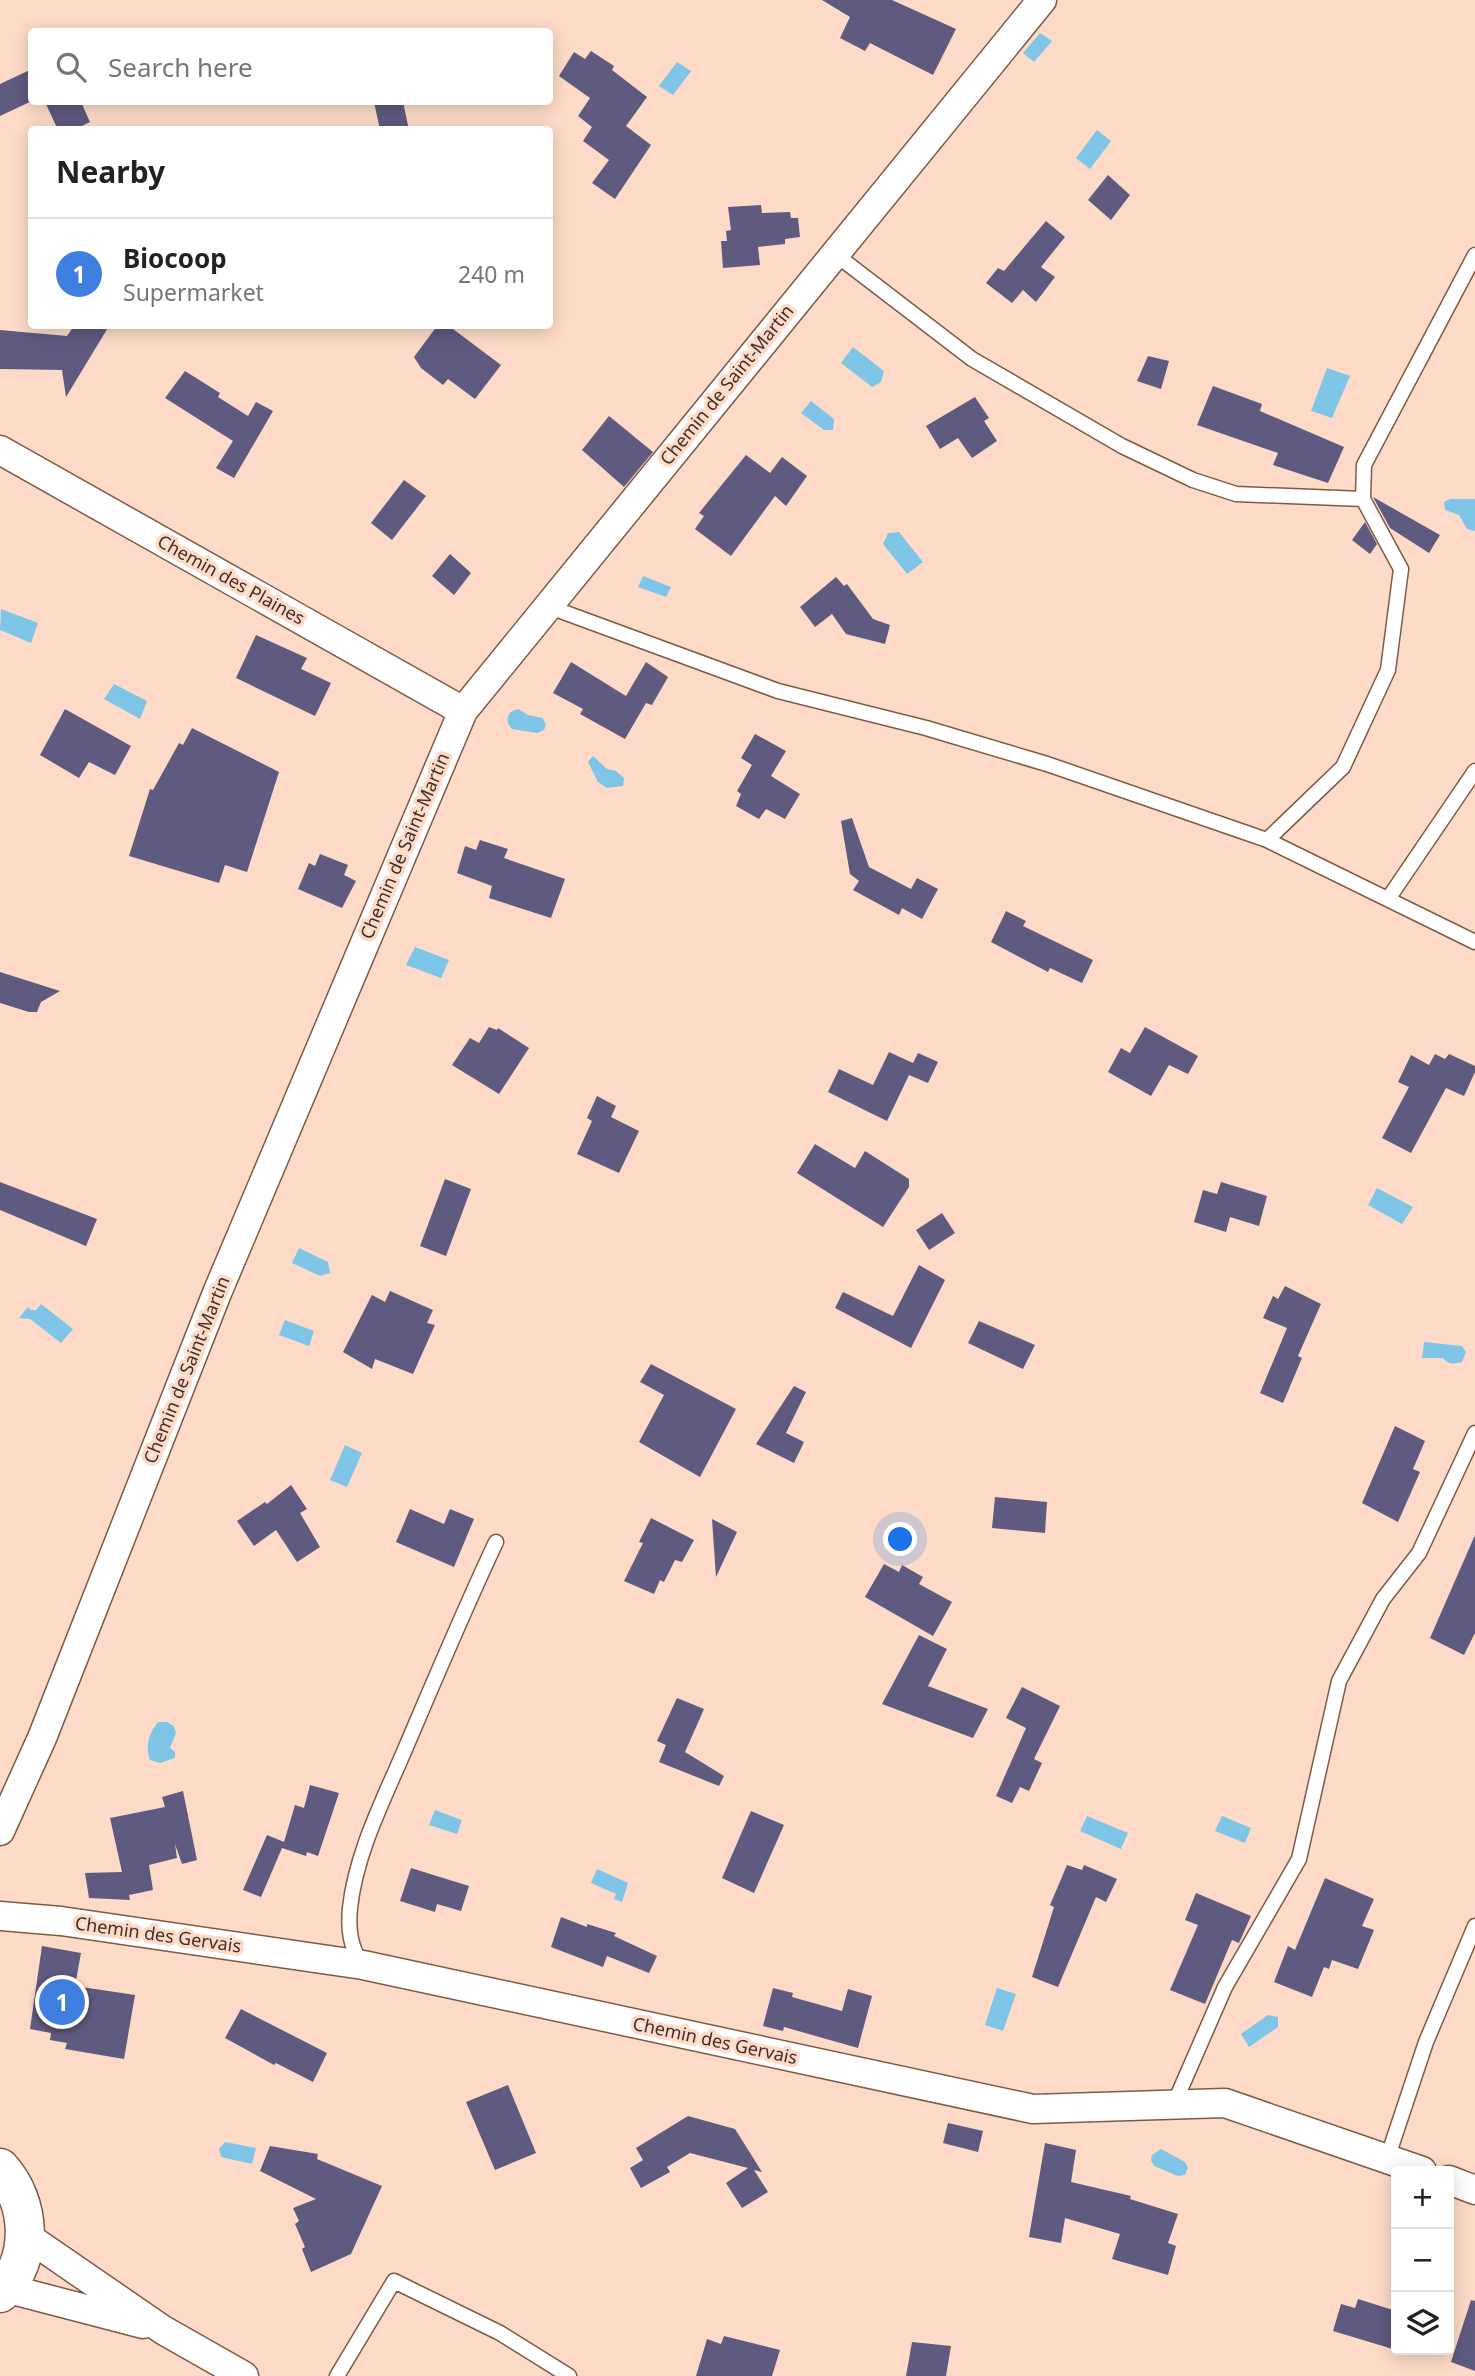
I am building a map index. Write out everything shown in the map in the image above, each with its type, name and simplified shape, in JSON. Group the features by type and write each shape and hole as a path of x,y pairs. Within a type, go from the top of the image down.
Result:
{"main road":[{"path":"0,2168 10,2180 22,2206 25,2235 20,2263 3,2290"}],"street":[{"name":"Chemin de Saint-Martin","path":"0,1831 42,1738 217,1293 463,710 1042,0"},
{"name":"Chemin des Plaines","path":"0,450 463,710"},
{"name":"Chemin des Gervais","path":"0,1916 61,1921 363,1965 1033,2109 1225,2102 1407,2166"},
{"path":"1454,2182 1475,2190"},
{"path":"25,2235 163,2330 244,2376"},
{"path":"3,2290 163,2330"}],"lane":[{"path":"835,254 972,359 1122,446 1193,481 1236,494 1363,499"},
{"path":"1267,840 1343,767 1388,670 1401,569 1363,499 1364,465 1475,255"},
{"path":"547,606 778,691 926,728 1047,764 1267,840 1475,942"},
{"path":"1388,900 1475,771"},
{"path":"1174,2104 1225,1987 1299,1859 1339,1681 1383,1599 1419,1553 1475,1433"},
{"path":"363,1965 356,1956 350,1936 350,1908 358,1869 380,1807 459,1620 496,1542"},
{"path":"1387,2159 1426,2042 1475,1927"},
{"path":"337,2376 394,2281 500,2333 569,2376"}],"water":[{"path":"1040,33 1052,41 1034,62 1023,53"},
{"path":"677,62 691,71 673,95 659,86"},
{"path":"1097,130 1111,141 1090,169 1076,158"},
{"path":"853,347 884,371 881,382 872,387 841,363"},
{"path":"1327,368 1350,376 1332,418 1311,411"},
{"path":"811,401 834,419 833,430 824,430 801,413"},
{"path":"1450,499 1475,499 1475,531 1467,529 1459,515 1445,510 1444,502"},
{"path":"899,532 923,562 907,574 883,544 888,533"},
{"path":"643,576 671,587 666,597 638,587"},
{"path":"1,609 38,623 31,643 0,630"},
{"path":"114,684 147,701 140,719 104,699"},
{"path":"518,709 528,715 543,718 546,725 544,730 537,733 512,729 508,717"},
{"path":"593,756 607,769 616,771 624,778 623,786 607,788 598,782 588,762"},
{"path":"415,947 449,960 441,978 406,965"},
{"path":"1377,1188 1413,1207 1402,1224 1368,1205"},
{"path":"299,1248 328,1262 330,1273 320,1276 292,1263"},
{"path":"41,1304 73,1329 61,1343 30,1319 19,1318 28,1307 36,1310"},
{"path":"285,1320 314,1331 309,1346 279,1335"},
{"path":"1424,1342 1462,1346 1466,1352 1462,1362 1457,1363 1449,1363 1443,1358 1422,1358"},
{"path":"345,1445 362,1453 347,1487 330,1480"},
{"path":"158,1722 167,1722 174,1726 176,1733 170,1748 175,1752 175,1758 160,1763 150,1760 148,1750 150,1735"},
{"path":"435,1810 462,1820 457,1834 429,1825"},
{"path":"1087,1816 1128,1833 1121,1849 1080,1831"},
{"path":"1222,1816 1251,1828 1245,1843 1215,1831"},
{"path":"597,1869 628,1883 622,1902 614,1899 616,1894 591,1883"},
{"path":"997,1988 1016,1994 1003,2031 985,2025"},
{"path":"1268,2015 1278,2017 1278,2027 1249,2047 1241,2034"},
{"path":"225,2142 256,2148 252,2164 221,2157 219,2149"},
{"path":"1161,2149 1185,2162 1188,2168 1185,2175 1178,2176 1154,2166 1152,2155"}],"building":[{"path":"822,0 892,0 956,29 933,75 870,43 865,51 840,38 850,17"},
{"path":"591,51 614,66 612,70 647,97 626,126 651,145 615,199 592,183 609,160 583,141 592,127 578,116 590,98 559,76 574,52 585,59"},
{"path":"28,71 28,103 0,116 0,84"},
{"path":"46,105 82,105 90,122 82,126 56,126"},
{"path":"375,105 404,105 408,126 379,126"},
{"path":"1108,175 1130,195 1111,220 1088,200"},
{"path":"761,205 762,213 790,212 791,218 798,218 800,237 785,239 785,244 758,247 760,265 723,268 721,241 727,241 726,231 731,230 728,207"},
{"path":"1046,221 1065,237 1041,267 1055,277 1036,302 1023,290 1012,303 986,283 998,268 1004,271"},
{"path":"72,329 107,329 66,397 62,370 0,369 0,330 67,336"},
{"path":"435,329 453,329 501,365 475,399 448,379 443,385 421,368 414,357"},
{"path":"1148,356 1169,361 1161,389 1137,381"},
{"path":"185,371 220,393 218,397 248,416 256,402 273,411 234,478 216,468 233,441 165,398"},
{"path":"1213,386 1262,404 1260,411 1344,447 1328,483 1273,465 1278,453 1197,425"},
{"path":"975,397 989,418 984,421 997,441 972,458 958,438 940,449 926,426"},
{"path":"609,416 653,452 624,487 582,450"},
{"path":"746,455 770,473 782,457 807,476 786,506 775,496 731,556 695,529 704,516 699,513"},
{"path":"404,480 426,496 392,540 371,523"},
{"path":"1373,497 1440,535 1429,553 1390,528"},
{"path":"1365,522 1377,544 1370,554 1352,540"},
{"path":"450,554 471,573 454,595 432,576"},
{"path":"836,577 844,586 847,584 873,619 890,625 885,644 846,634 832,614 815,627 800,607"},
{"path":"256,635 307,658 301,669 331,683 315,716 236,678"},
{"path":"571,662 626,696 646,662 668,677 652,705 646,703 625,739 580,714 583,709 553,693"},
{"path":"65,709 131,746 115,775 89,762 79,778 40,755"},
{"path":"192,728 279,772 247,872 225,865 219,883 129,856 150,789 153,790 179,743 183,745"},
{"path":"755,734 786,751 771,776 800,794 785,819 766,809 759,819 736,806 741,794 737,791 752,765 741,758"},
{"path":"852,818 869,867 911,889 917,878 938,889 922,919 902,908 899,915 853,890 859,881 850,874 841,821"},
{"path":"480,840 508,849 504,858 565,879 551,918 489,898 492,886 457,873 465,846 476,850"},
{"path":"320,854 348,865 344,875 356,881 342,908 298,889 309,863 315,866"},
{"path":"1006,911 1026,921 1023,926 1093,960 1082,983 1050,968 1048,972 991,942"},
{"path":"0,972 60,991 41,1002 37,1012 0,1003"},
{"path":"489,1027 498,1028 529,1048 499,1094 452,1065 470,1038 479,1043"},
{"path":"1145,1027 1198,1056 1188,1074 1169,1065 1151,1096 1108,1072 1121,1048 1130,1053"},
{"path":"889,1052 913,1063 918,1053 938,1062 928,1083 909,1075 887,1121 828,1092 839,1069 873,1085"},
{"path":"1435,1054 1445,1059 1449,1054 1475,1066 1475,1072 1464,1096 1446,1088 1411,1153 1382,1138 1409,1087 1398,1082 1411,1055 1429,1065"},
{"path":"597,1096 616,1106 611,1117 639,1131 619,1173 577,1154 592,1121 587,1118"},
{"path":"815,1144 855,1168 865,1151 909,1179 909,1187 883,1227 797,1173"},
{"path":"445,1179 471,1189 446,1256 420,1246"},
{"path":"0,1182 97,1219 86,1246 0,1210"},
{"path":"1221,1182 1267,1196 1259,1226 1230,1217 1226,1232 1194,1222 1203,1190 1217,1194"},
{"path":"942,1213 955,1233 929,1250 916,1230"},
{"path":"919,1265 945,1280 911,1348 835,1308 843,1292 893,1316"},
{"path":"1285,1286 1321,1304 1298,1356 1302,1358 1283,1403 1260,1393 1287,1328 1263,1318 1273,1296 1278,1299"},
{"path":"390,1291 433,1310 427,1323 435,1325 413,1374 375,1359 372,1369 343,1352 372,1295 385,1302"},
{"path":"979,1321 1035,1345 1023,1369 968,1343"},
{"path":"651,1364 736,1409 700,1477 639,1442 664,1395 640,1382"},
{"path":"794,1386 806,1392 786,1433 804,1442 794,1463 756,1444"},
{"path":"1395,1426 1425,1441 1413,1469 1420,1472 1398,1522 1362,1503"},
{"path":"291,1485 307,1509 300,1513 320,1547 297,1562 276,1530 254,1546 237,1521 265,1502 267,1504"},
{"path":"995,1497 1047,1502 1045,1533 992,1528"},
{"path":"410,1509 444,1524 450,1509 474,1519 454,1567 396,1542"},
{"path":"651,1518 694,1540 682,1562 675,1560 664,1582 660,1580 654,1594 624,1581 643,1543 639,1542"},
{"path":"712,1519 737,1532 716,1577"},
{"path":"1475,1535 1475,1633 1464,1655 1430,1638"},
{"path":"884,1564 899,1572 902,1565 923,1577 919,1584 952,1602 933,1636 865,1597"},
{"path":"919,1635 947,1649 928,1686 988,1709 973,1738 882,1704"},
{"path":"1022,1687 1060,1706 1034,1759 1042,1763 1029,1791 1020,1787 1012,1803 996,1796 1026,1728 1006,1718"},
{"path":"677,1698 704,1709 685,1752 724,1776 719,1786 659,1762 666,1745 657,1741"},
{"path":"310,1785 339,1793 318,1856 307,1852 306,1856 282,1848 261,1897 243,1890 267,1835 284,1842 295,1805 304,1808"},
{"path":"183,1791 197,1860 182,1864 175,1844 177,1858 149,1865 153,1890 129,1895 130,1900 89,1898 85,1873 122,1872 110,1818 165,1807 162,1797"},
{"path":"751,1811 784,1825 754,1893 722,1878"},
{"path":"1067,1865 1082,1870 1084,1865 1117,1879 1106,1902 1096,1897 1058,1987 1032,1977 1054,1907 1050,1905"},
{"path":"411,1868 469,1886 461,1911 437,1904 435,1912 400,1901"},
{"path":"1325,1878 1374,1899 1362,1926 1374,1930 1358,1969 1332,1960 1329,1969 1324,1967 1312,1997 1274,1982 1288,1946 1295,1950"},
{"path":"1196,1893 1251,1916 1239,1943 1232,1940 1205,2004 1170,1990 1198,1925 1185,1920"},
{"path":"561,1917 587,1927 587,1924 616,1933 614,1936 657,1956 649,1973 607,1956 603,1967 551,1947"},
{"path":"42,1946 81,1953 75,1986 135,1995 124,2059 65,2049 67,2043 50,2040 51,2033 30,2029"},
{"path":"773,1988 793,1993 792,1997 842,2011 848,1989 872,1996 858,2048 784,2027 783,2031 763,2026"},
{"path":"241,2009 327,2053 313,2082 276,2063 274,2065 225,2038"},
{"path":"508,2085 536,2153 495,2170 466,2102"},
{"path":"688,2116 735,2129 762,2172 754,2170 768,2192 742,2208 726,2183 748,2168 690,2153 667,2167 670,2172 641,2188 630,2168 643,2160 636,2148"},
{"path":"948,2123 983,2131 978,2152 943,2143"},
{"path":"1045,2143 1076,2150 1071,2182 1131,2196 1130,2199 1178,2214 1168,2243 1176,2246 1168,2275 1112,2259 1120,2234 1065,2218 1061,2243 1029,2237"},
{"path":"270,2146 318,2154 317,2159 382,2186 351,2254 311,2272 302,2249 305,2247 295,2224 299,2221 293,2208 316,2199 260,2171"},
{"path":"1358,2299 1391,2309 1391,2348 1333,2331 1341,2304 1355,2308"},
{"path":"1471,2300 1475,2301 1475,2371 1451,2362"},
{"path":"724,2336 780,2350 772,2376 696,2376 707,2339 721,2344"},
{"path":"912,2342 951,2346 946,2376 906,2376"}],"place":[{"name":"Biocoop","path":"62,2002"}]}
